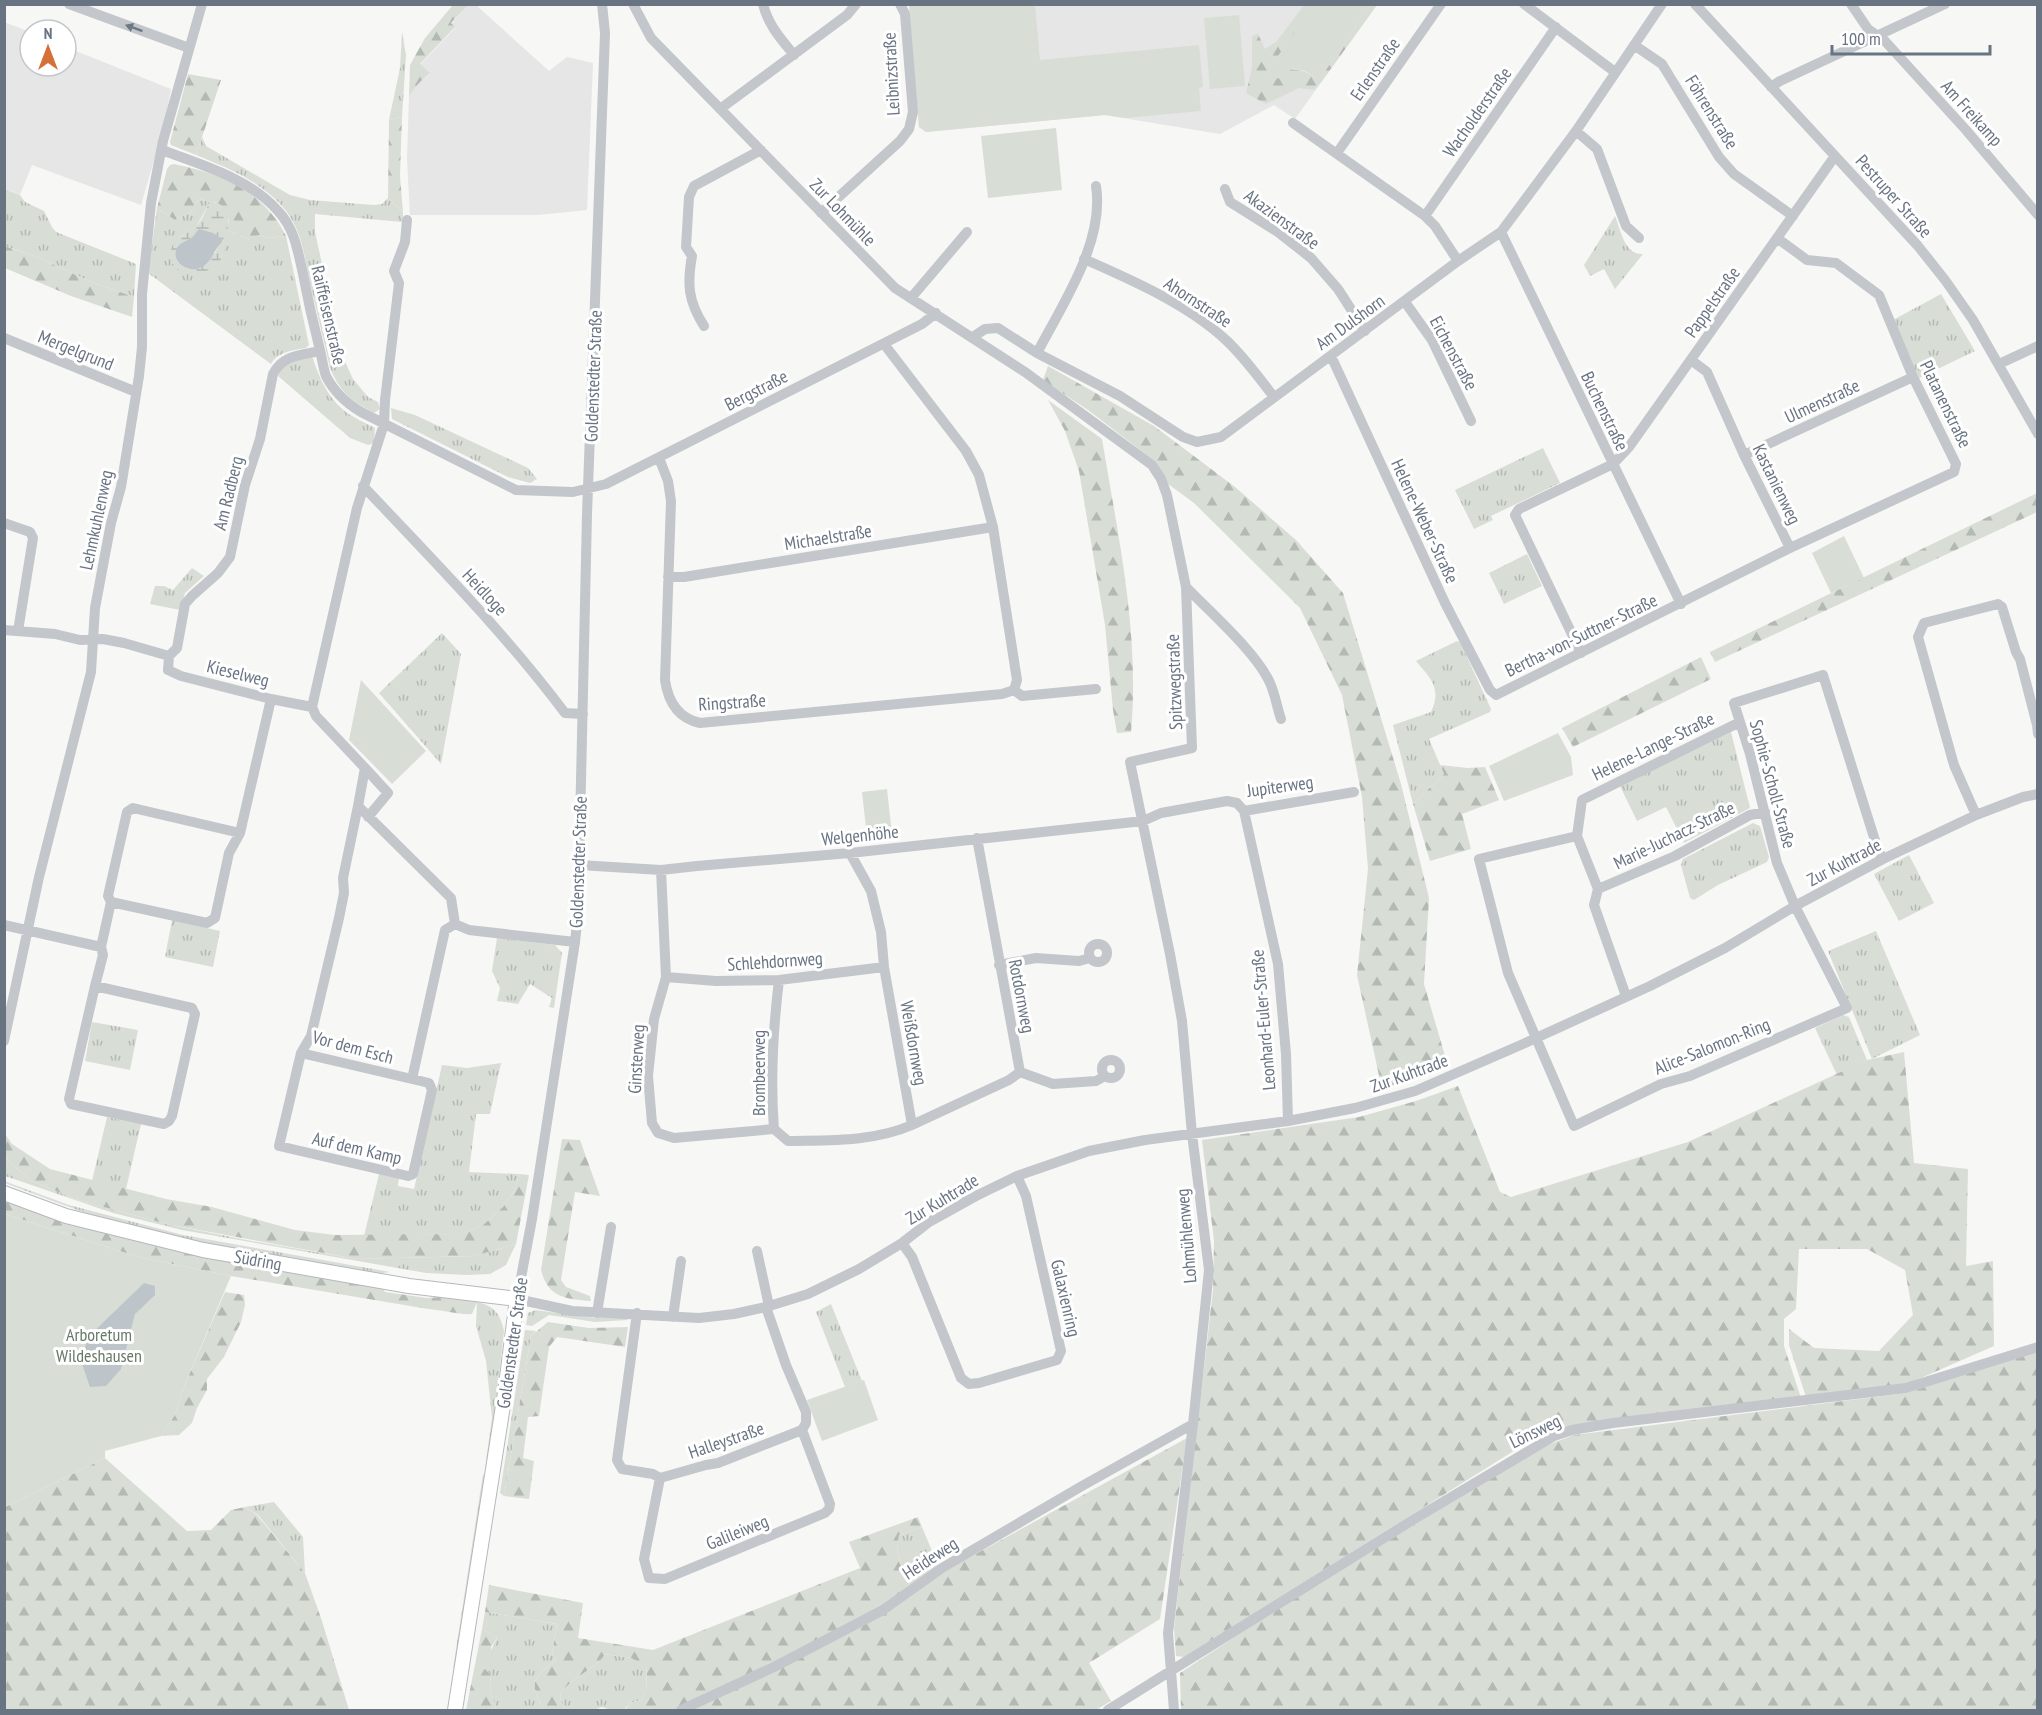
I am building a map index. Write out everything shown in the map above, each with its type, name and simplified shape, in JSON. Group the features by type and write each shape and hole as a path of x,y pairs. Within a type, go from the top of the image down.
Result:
{"main road":[{"name":"Südring","path":"4,1193 66,1216 203,1250 409,1286 517,1299"},
{"name":"Goldenstedter Straße","path":"455,1710 505,1393 517,1299"}],"street":[{"path":"69,4 189,48"},
{"name":"Lehmkuhlenweg","path":"4,1041 27,930 62,782 92,672 95,608 104,556 121,487 142,347 142,294 149,212 162,150 202,4"},
{"name":"Goldenstedter Straße","path":"517,1299 532,1219 575,942 588,489 604,78 605,33 602,4"},
{"name":"Zur Lohmühle","path":"633,4 651,38 895,288 973,337 1066,402"},
{"path":"763,4 766,18 794,55"},
{"path":"720,109 847,15 856,4"},
{"name":"Leibnizstraße","path":"821,213 900,141 909,129 913,112 904,14 900,4"},
{"name":"Erlenstraße","path":"1337,153 1441,4"},
{"path":"1524,4 1616,72"},
{"name":"Am Dulshorn","path":"973,337 985,329 998,328 1037,353 1120,396 1183,437 1197,442 1221,437 1458,261 1501,232 1576,131 1662,4"},
{"name":"Pestruper Straße","path":"1695,4 1917,246 1945,280 1973,320 2037,434"},
{"name":"Am Freikamp","path":"1851,4 1868,29 1878,36 1966,130 2037,215"},
{"path":"1771,87 1945,4"},
{"name":"Wacholderstraße","path":"1425,216 1556,27"},
{"name":"Föhrenstraße","path":"1634,45 1662,64 1719,157 1734,174 1793,216"},
{"path":"1293,123 1425,216 1435,226 1458,261"},
{"path":"1576,131 1597,149 1626,226 1639,238"},
{"name":"Raiffeisenstraße","path":"162,150 224,174 253,190 277,209 289,224 297,244 326,376 347,404 516,490 573,492 588,489"},
{"path":"704,326 689,297 689,271 692,256 686,247 689,197 694,186 761,150"},
{"name":"Pappelstraße","path":"1613,464 1629,447 1835,156"},
{"path":"1037,353 1084,259 1098,212 1096,186"},
{"name":"Akazienstraße","path":"1225,189 1230,202 1278,232 1311,258 1338,289 1365,331"},
{"path":"368,817 388,793 316,716 312,706 363,486 384,424 399,283 394,271 405,242 407,220"},
{"path":"911,298 967,232"},
{"name":"Buchenstraße","path":"1501,232 1681,604"},
{"name":"Platanenstraße","path":"1778,238 1807,260 1836,263 1879,295 1913,377 1956,464 1954,472 1791,548"},
{"name":"Ahornstraße","path":"1084,259 1195,316 1226,340 1245,359 1274,397"},
{"name":"Eichenstraße","path":"1405,302 1432,340 1471,421"},
{"name":"Bergstraße","path":"588,489 606,484 659,458 884,344 922,324 936,313"},
{"name":"Mergelgrund","path":"4,338 136,392"},
{"path":"884,344 966,451 979,475 993,527 1017,680 1014,690"},
{"path":"1998,364 2037,346"},
{"name":"Am Radberg","path":"169,656 177,648 185,604 218,573 230,557 245,485 260,439 273,374 277,365 288,358 320,351"},
{"name":"Helene-Weber-Straße","path":"1330,356 1445,603 1490,690 1496,695"},
{"name":"Kastanienweg","path":"1681,604 1791,548 1744,455 1707,372 1691,360"},
{"name":"Ulmenstraße","path":"1744,455 1913,377"},
{"name":"Spitzwegstraße","path":"1066,402 1152,465 1167,495 1186,587 1192,748 1130,762"},
{"name":"Ringstraße","path":"659,458 668,481 671,501 666,692 672,705 688,720 700,723 723,721 1002,694 1014,690 1022,696 1096,689"},
{"path":"1581,653 1515,515 1519,509 1613,464"},
{"name":"Heidloge","path":"363,486 494,624 565,713 583,714"},
{"path":"4,523 30,532 33,538 18,631"},
{"name":"Michaelstraße","path":"668,577 684,577 993,527"},
{"path":"1186,587 1262,668 1270,682 1281,719"},
{"name":"Bertha-von-Suttner-Straße","path":"1496,695 1681,604"},
{"path":"1976,815 1954,765 1917,637 1924,623 1998,604 2002,607 2020,659 2037,725 2037,734"},
{"path":"4,630 55,634 80,640 124,642 169,656"},
{"name":"Kieselweg","path":"169,656 168,670 181,676 271,699 312,706"},
{"name":"Sophie-Scholl-Straße","path":"1795,906 1777,863 1750,754 1734,703 1824,675 1878,850 1883,859"},
{"path":"111,902 207,924 214,918 230,852 240,833 271,699"},
{"name":"Helene-Lange-Straße","path":"1577,836 1582,800 1740,722"},
{"name":"Lohmühlenweg","path":"1130,762 1182,1021 1192,1134 1209,1270 1168,1633 1174,1710"},
{"path":"365,768 358,806 451,898 455,924 469,930 575,942"},
{"name":"Jupiterweg","path":"1143,821 1161,813 1227,801 1237,803 1244,811 1354,792"},
{"name":"Zur Kuhtrade","path":"517,1299 572,1311 706,1317 734,1314 808,1294 859,1269 902,1243 929,1222 1017,1176 1089,1151 1145,1140 1288,1121 1389,1100 1415,1091 1535,1039 1725,948 1795,906 1883,859 1976,815 2037,794"},
{"name":"Vor dem Esch","path":"358,806 343,878 344,893 339,918 311,1036 301,1053 412,1079 445,930 455,924"},
{"path":"95,986 192,1008 195,1014 172,1116 164,1124 71,1104 69,1099 95,986 103,955 101,947 111,902 108,896 127,812 133,808 240,833"},
{"name":"Leonhard-Euler-Straße","path":"1244,811 1278,964 1286,1054 1288,1121"},
{"name":"Marie-Juchacz-Straße","path":"1598,889 1675,856 1750,815 1765,812"},
{"name":"Welgenhöhe","path":"579,865 661,870 850,853 1143,821"},
{"path":"1535,1039 1508,973 1479,859 1577,836 1598,889 1594,905 1626,996"},
{"name":"Rotdornweg","path":"977,838 1020,1072"},
{"name":"Weißdornweg","path":"850,853 871,891 881,932 884,967 912,1125"},
{"name":"Ginsterweg","path":"661,870 666,977 654,1019 648,1076 652,1123 658,1133 674,1138 774,1130"},
{"name":"Alice-Salomon-Ring","path":"1535,1039 1574,1126 1660,1084 1690,1076 1847,1008 1795,906"},
{"path":"4,925 101,947"},
{"path":"999,964 1036,958 1079,961 1090,958"},
{"name":"Schlehdornweg","path":"666,977 716,981 779,980 884,967"},
{"name":"Brombeerweg","path":"779,980 772,1059 771,1095 774,1130 788,1141 851,1139 894,1133 912,1125"},
{"name":"Auf dem Kamp","path":"301,1053 279,1146 408,1176 412,1174 432,1090 429,1083 412,1079"},
{"path":"912,1125 1009,1080 1020,1072 1053,1084 1096,1081 1105,1076"},
{"name":"Galaxienring","path":"902,1243 912,1257 961,1378 969,1384 979,1383 1057,1360 1062,1352 1026,1196 1017,1176"},
{"path":"597,1313 611,1227"},
{"path":"757,1251 768,1306 786,1365 806,1412 806,1423 802,1430"},
{"path":"673,1317 681,1261"},
{"path":"638,1313 616,1460 622,1469 653,1474 660,1478"},
{"name":"Lönsweg","path":"1108,1710 1407,1524 1554,1436 1572,1430 1613,1423 1906,1388 2037,1347"},
{"name":"Heideweg","path":"681,1710 774,1667 883,1610 942,1568 1193,1424"},
{"name":"Halleystraße","path":"660,1478 718,1463 802,1430"},
{"name":"Galileiweg","path":"660,1478 644,1559 649,1578 665,1579 814,1518 829,1509 830,1504 802,1430"}],"shaded area":[{"path":"468,5 476,5 549,71 567,57 593,63 587,210 538,215 410,215 407,159 409,96 430,74 420,65 455,28 451,24"},
{"path":"909,5 1377,5 1295,119 1274,105 1220,134 1105,115 926,132 919,127"},
{"path":"4,22 18,27 18,78 78,78 78,52 171,89 163,130 141,205 32,165 20,195 5,189"},
{"path":"199,229 213,233 222,239 222,242 210,259 200,268 186,268 176,258 177,248"},
{"path":"144,1283 155,1286 155,1295 135,1314 121,1369 106,1386 90,1387 81,1361 88,1337"}],"green space":[{"path":"1314,4 1370,5 1319,80 1306,71 1292,68 1282,78 1272,79 1265,75"},
{"path":"453,5 468,5 451,23 455,27 420,64 430,73 409,96 410,65 425,38"},
{"path":"909,5 1035,5 1040,60 1199,45 1203,87 1199,88 1201,111 1124,118 1105,115 926,132 919,127"},
{"path":"1304,5 1314,5 1265,75 1298,70 1319,80 1370,5 1377,5 1314,90 1299,88 1266,104 1246,93 1252,68 1252,36 1258,34 1265,49 1277,41"},
{"path":"1239,15 1245,86 1210,89 1204,18"},
{"path":"402,32 406,55 402,117 389,120 400,68"},
{"path":"188,74 221,80 196,155 171,145 170,142"},
{"path":"402,117 400,176 403,212 388,198 389,120"},
{"path":"1056,128 1062,190 988,198 981,136"},
{"path":"202,137 206,146 290,195 310,200 374,205 382,204 388,198 403,212 402,222 315,214 315,232 342,355 353,379 368,397 378,402 380,409 374,413 347,395 330,368 302,244 289,215 264,189 231,170 196,155"},
{"path":"174,164 224,179 253,196 266,207 286,236 268,238 258,235 250,240 227,230 229,220 216,202 199,199 191,212 175,220 157,208 167,169"},
{"path":"4,189 20,195 25,202 44,211 56,232 136,264 134,297 5,246"},
{"path":"199,199 210,202 196,227 180,237 222,257 227,230 250,240 258,235 268,238 286,236 309,345 306,348 282,354 271,364 148,273 157,208 175,220 191,212"},
{"path":"210,202 216,202 229,213 226,243 221,259 206,271 187,273 179,270 173,265 170,257 172,247 176,240 198,224","holes":["199,229 221,242 213,257 200,267 177,248"]},
{"path":"1615,216 1627,246 1643,254 1615,289 1604,269 1590,276 1584,265"},
{"path":"4,246 35,256 89,281 134,297 132,317 71,296 5,268"},
{"path":"1941,294 1975,351 1919,378 1893,320"},
{"path":"312,356 322,382 338,405 375,428 374,443 368,445 350,438 278,376 284,364"},
{"path":"1048,366 1154,426 1235,487 1296,540 1343,593 1401,784 1429,898 1424,984 1448,1066 1382,1089 1357,975 1368,869 1362,797 1342,695 1300,608 1194,503 1168,484 1156,462 1088,410 1043,380"},
{"path":"1048,400 1102,439 1121,548 1130,621 1133,658 1131,732 1117,733 1105,625 1079,471 1065,431"},
{"path":"391,408 415,415 528,468 537,479 530,483 508,477 392,419"},
{"path":"1543,448 1560,483 1491,516 1493,520 1474,529 1455,490"},
{"path":"2037,493 2037,512 1715,662 1710,652"},
{"path":"1844,536 1864,578 1831,593 1812,553"},
{"path":"1527,554 1542,586 1504,604 1489,573"},
{"path":"192,568 204,576 185,593 180,610 150,604 155,586 164,586 173,590"},
{"path":"442,633 461,654 441,764 379,693"},
{"path":"1457,641 1460,642 1491,709 1490,712 1429,739 1444,774 1413,804 1393,725 1431,712 1435,690 1430,679 1416,661"},
{"path":"1701,657 1711,679 1573,747 1562,728"},
{"path":"361,680 426,751 392,784 349,740"},
{"path":"1731,732 1750,808 1684,843 1666,807 1637,821 1620,786"},
{"path":"1558,733 1571,757 1573,775 1504,801 1489,766"},
{"path":"1440,765 1485,767 1499,800 1462,814 1471,849 1430,861 1413,804 1444,774"},
{"path":"887,789 892,834 867,837 862,792"},
{"path":"1753,823 1760,826 1769,857 1767,862 1718,885 1694,900 1690,898 1681,865 1683,859"},
{"path":"1909,855 1934,903 1899,921 1874,874"},
{"path":"172,920 220,931 213,967 165,957"},
{"path":"1876,931 1920,1035 1872,1059 1828,951"},
{"path":"497,938 555,945 562,953 554,1008 549,1007 552,998 530,984 518,1004 497,1001 500,988 492,971"},
{"path":"1843,1015 1849,1017 1867,1060 1837,1075 1815,1028"},
{"path":"92,1022 138,1030 130,1070 85,1061"},
{"path":"1904,1052 1914,1163 1968,1169 1966,1266 1993,1261 1994,1346 1905,1385 1806,1397 1789,1345 1789,1329 1814,1348 1879,1351 1913,1315 1905,1270 1867,1249 1799,1249 1796,1309 1784,1319 1784,1346 1801,1398 1610,1420 1544,1432 1184,1657 1176,1656 1174,1628 1213,1290 1214,1241 1202,1140 1359,1117 1458,1086 1500,1192 1511,1197 1688,1142 1867,1060"},
{"path":"501,1063 490,1114 476,1114 469,1172 519,1174 515,1190 503,1207 483,1225 461,1234 364,1236 379,1174 399,1178 398,1186 414,1189 442,1065 467,1068"},
{"path":"107,1117 141,1124 126,1189 92,1181"},
{"path":"5,1134 12,1144 50,1169 166,1199 212,1207 295,1230 335,1235 461,1234 483,1225 503,1207 515,1190 519,1174 529,1175 516,1244 474,1256 356,1259 166,1224 78,1200 32,1181 7,1160"},
{"path":"562,1139 580,1140 600,1196 575,1192 561,1280 566,1287 590,1296 591,1301 566,1298 553,1292 541,1270"},
{"path":"4,1153 7,1160 32,1181 78,1200 166,1224 252,1241 356,1259 474,1256 516,1244 506,1265 490,1274 467,1275 426,1273 182,1230 113,1213 5,1176"},
{"path":"4,1181 69,1205 183,1235 390,1272 376,1274 278,1258 148,1232 88,1214"},
{"path":"4,1201 109,1233 195,1255 382,1287 385,1292 477,1302 472,1314 457,1313 231,1276 138,1257 5,1214"},
{"name":"Arboretum Wildeshausen","path":"5,1214 138,1257 231,1276 185,1384 174,1416 161,1436 105,1451 105,1458 5,1507"},
{"path":"225,1292 244,1295 245,1305 241,1322 224,1357 207,1379 207,1390 192,1423 179,1435 161,1436 174,1416 185,1384"},
{"path":"477,1302 495,1311 504,1331 490,1456 486,1461 492,1418 486,1361 476,1326"},
{"path":"831,1304 862,1381 845,1387 816,1312"},
{"path":"535,1310 595,1318 625,1317 628,1320 595,1322 549,1315 532,1326 526,1325 528,1313"},
{"path":"548,1322 589,1328 628,1327 625,1347 557,1337 549,1347 539,1416 528,1417 523,1458 534,1461 529,1499 504,1496 531,1336"},
{"path":"525,1330 536,1331 531,1336 504,1496 500,1493"},
{"path":"2037,1351 2037,1710 1181,1710 1180,1673 1282,1606 1539,1448 1574,1435 1906,1393"},
{"path":"864,1380 878,1420 822,1441 807,1400"},
{"path":"1187,1438 1160,1619 1089,1663 1111,1701 1096,1710 686,1710 775,1669 941,1573"},
{"path":"105,1458 187,1531 211,1530 231,1510 245,1507 257,1515 305,1573 349,1710 5,1710 5,1507"},
{"path":"483,1474 487,1478 458,1664 453,1669"},
{"path":"274,1502 303,1537 305,1573 258,1515 245,1507"},
{"path":"918,1517 922,1527 899,1535 897,1552 910,1586 882,1606 751,1675 673,1710 625,1710 630,1703 641,1700 646,1690 647,1666 631,1658 605,1654 562,1692 560,1699 565,1710 544,1710 536,1692 535,1682 556,1659 552,1654 557,1624 485,1612 489,1585 583,1603 578,1638 653,1650 860,1568 849,1542"},
{"path":"922,1527 938,1565 910,1586 897,1552 899,1535"},
{"path":"485,1612 557,1624 552,1654 556,1659 535,1682 536,1692 544,1710 496,1710 490,1688 491,1675 483,1667 497,1638 482,1629"},
{"path":"482,1629 497,1638 491,1647 492,1660 483,1667 491,1675 490,1688 496,1710 466,1710"},
{"path":"605,1654 631,1658 647,1665 646,1690 641,1700 630,1703 624,1710 602,1707 594,1710 565,1710 560,1699 562,1692"}]}
